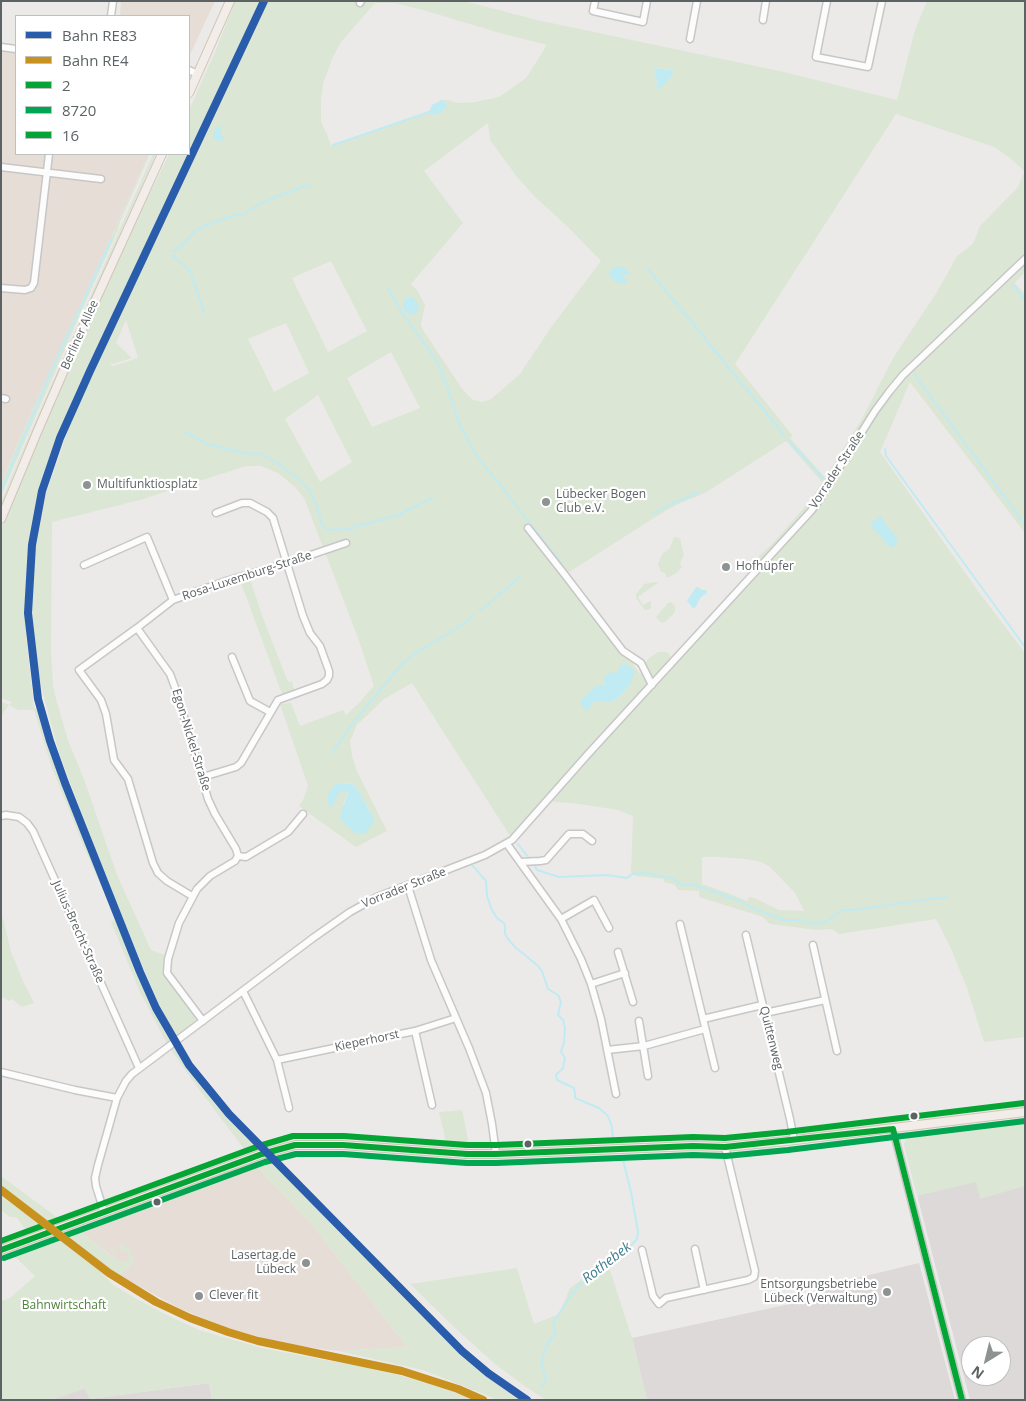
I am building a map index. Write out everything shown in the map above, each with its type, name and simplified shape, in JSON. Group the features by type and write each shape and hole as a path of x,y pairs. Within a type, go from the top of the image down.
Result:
{"main road":[{"path":"190,91 230,1"},
{"name":"Berliner Allee","path":"1,519 60,379 162,155"},
{"path":"1,1250 262,1154 295,1145 343,1145 467,1154 693,1146 725,1147 893,1129 1025,1112"}],"street":[{"path":"111,15 113,1"},
{"path":"595,1 593,11 643,22 647,1"},
{"path":"690,39 697,1"},
{"path":"763,20 766,1"},
{"path":"827,1 816,57 868,67 882,1"},
{"path":"1,47 15,48"},
{"path":"190,70 197,74"},
{"path":"1,288 25,290 31,288 34,283 49,155"},
{"path":"1,167 101,178"},
{"name":"Vorrader Straße","path":"104,1212 95,1178 117,1098 126,1081 139,1068 242,990 350,912 377,897 485,856 507,844 818,503 875,411 904,375 1025,259"},
{"path":"203,777 236,767 242,763 278,700 322,684 329,676 320,646 310,633 306,622 273,518 267,512 250,503 242,503 216,513"},
{"path":"528,528 623,651 641,663 652,685"},
{"path":"84,565 147,537 173,600"},
{"name":"Rosa-Luxemburg-Straße","path":"192,896 167,881 158,873 128,779 114,760 104,707 79,670 173,600 346,543"},
{"name":"Egon-Nickel-Straße","path":"137,628 170,674 211,806 236,849 238,856"},
{"path":"232,657 239,670 250,702 270,712"},
{"path":"202,1022 167,973 168,959 179,923 192,896 203,882 235,861 238,856 246,857 288,832 303,814"},
{"name":"Julius-Brecht-Straße","path":"1,816 6,815 18,818 27,823 33,831 139,1068"},
{"path":"520,862 546,860 569,834 583,834 592,841"},
{"path":"507,844 561,919 581,959 591,984 616,1094"},
{"path":"408,886 431,960 486,1092 496,1154"},
{"path":"561,919 594,900 609,928"},
{"path":"680,924 715,1068"},
{"name":"Quittenweg","path":"746,935 794,1140"},
{"path":"813,944 837,1052"},
{"path":"618,952 633,1002"},
{"path":"591,984 625,973"},
{"path":"242,990 277,1060 289,1108"},
{"path":"765,1013 825,1000"},
{"path":"703,1019 762,1005"},
{"name":"Kieperhorst","path":"277,1060 415,1031 456,1018"},
{"path":"639,1021 648,1076"},
{"path":"607,1050 644,1046 705,1029"},
{"path":"415,1031 432,1105"},
{"path":"1,1072 117,1098"},
{"path":"893,1129 962,1400"},
{"path":"642,1250 653,1296 659,1304 666,1298 748,1280 754,1277 755,1271 725,1147"},
{"path":"696,1249 704,1290"}],"shaded area":[{"path":"121,1 215,1 190,55 190,15 120,15"},
{"path":"1,49 15,51 15,155 149,155 19,440 1,484"},
{"path":"1025,1120 1025,1400 970,1400 966,1386 1011,1386 1011,1336 961,1336 961,1365 904,1144 910,1133"},
{"path":"254,1162 310,1222 407,1347 338,1351 286,1344 228,1328 181,1309 120,1276 134,1261 129,1255 129,1262 118,1261 76,1229"},
{"path":"919,1263 955,1400 647,1400 632,1338 818,1298 816,1288"},
{"path":"209,1383 212,1400 52,1400 85,1388 90,1399"}],"green space":[{"path":"235,1 260,1 190,151 190,108 216,50"},
{"path":"267,1 464,1 537,20 784,72 897,100 915,30 927,1 1025,1 1025,272 1015,283 1025,294 1025,533 910,382 880,452 978,591 1025,653 1025,1037 984,1042 967,988 936,919 839,934 832,929 816,930 770,924 763,917 699,897 699,891 678,890 675,885 664,882 664,879 636,876 631,872 633,816 618,810 554,802 546,796 512,839 412,683 384,699 358,724 358,722 350,741 357,771 387,831 356,847 299,806 308,786 280,704 291,703 300,726 343,710 346,715 374,686 358,638 304,498 295,487 278,473 261,466 246,466 140,500 52,522 51,651 53,685 56,699 68,740 85,782 117,875 151,950 165,955 165,974 196,1017 195,1021 176,1037 163,1014 120,913 60,756 38,672 31,600 40,517 45,496 71,422","holes":["375,3 395,3 547,45 526,78 499,97 475,102 457,103 441,100 447,104 442,112 433,115 429,112 331,146 321,122 321,99 323,84 332,59 341,42","655,68 671,70 656,87","896,114 994,147 1010,158 1024,172 1018,187 980,226 973,244 957,256 937,292 893,358 862,419 827,474 830,478 828,481 790,438 793,436 735,364","488,123 490,140 517,177 601,261 552,326 519,375 491,399 482,402 473,400 463,390 423,330 421,324 425,305 417,290 411,284 463,223 424,171","331,261 367,331 328,352 292,278","126,320 138,358 113,366 109,363 113,364 132,358 116,343","286,323 309,373 274,392 248,339","391,352 420,408 372,427 347,378","318,395 352,462 320,482 285,419","786,441 822,482 809,502 758,557 761,562 650,683 644,672 640,674 633,664 635,661 563,576 676,505 705,493","625,664 631,667 629,686 618,698 611,702 593,702 590,706 584,697 597,686 600,687 605,682 603,678 617,673 619,665","343,783 352,784 356,787 373,817 343,804 348,793 347,791 340,791 327,798 334,786","702,857 746,859 769,866 795,893 804,911 779,910 749,897 747,901 702,884"]},
{"path":"150,155 1,496 1,484 19,440"},
{"path":"153,155 156,155 1,506 20,456"},
{"path":"169,155 188,155 74,396 45,471 35,512 28,556 25,600 26,636 34,709 38,707 46,738 66,793 143,987 164,1031 192,1074 232,1122 446,1341 492,1380 521,1400 498,1400 423,1370 338,1351 407,1347 310,1222 254,1162 167,1044 140,992 111,922 115,920 52,768 34,710 18,710 9,705 12,702 1,698 1,529 41,432 137,218"},
{"path":"674,537 680,538 684,555 680,563 682,567 668,578 665,573 661,572 658,565 662,554 670,548"},
{"path":"250,579 288,682 292,681 294,690 282,694 241,583"},
{"path":"659,582 638,597 643,605 650,601 651,608 645,610 636,598 636,594 644,584"},
{"path":"671,602 675,606 675,612 662,623 656,617"},
{"path":"658,652 667,652 671,657 652,678 646,668 646,663 648,659"},
{"path":"1,702 9,705 1,716"},
{"path":"3,918 11,952 34,1003 22,1007 12,999 9,1001 1,996 1,920"},
{"path":"462,1110 469,1144 446,1142 439,1112"},
{"path":"884,1117 886,1126 804,1135 798,1132 797,1127"},
{"path":"1025,1120 1025,1186 980,1199 976,1182 917,1196 904,1144 910,1133"},
{"path":"1,1176 122,1262 129,1262 127,1251 121,1252 119,1247 113,1249 115,1255 109,1250 124,1244 126,1248 128,1247 127,1243 134,1261 120,1276 1,1186"},
{"name":"Bahnwirtschaft","path":"1,1195 96,1267 112,1284 163,1313 199,1330 262,1348 410,1378 474,1400 212,1400 209,1383 90,1399 85,1388 52,1400 1,1400 1,1301 10,1298 35,1276 12,1254 40,1242 27,1231 16,1217 10,1217 1,1210"},
{"path":"607,1261 632,1338 647,1400 546,1400 495,1364 410,1284 517,1268 534,1324 559,1314 570,1288"}],"water":[{"path":"654,68 671,70 674,73 659,89 656,87"},
{"path":"441,100 446,102 447,105 442,112 433,115 429,112 432,105"},
{"path":"222,126 220,132 224,137 223,140 213,139 216,127"},
{"path":"619,266 629,272 628,275 622,274 627,281 625,284 615,282 609,273 611,269"},
{"path":"412,297 419,307 417,312 411,315 404,310 403,304 406,298"},
{"path":"880,516 898,540 898,543 891,548 871,526 872,522"},
{"path":"696,587 706,590 707,593 701,597 695,608 693,608 687,601"},
{"path":"625,664 635,672 629,686 618,698 611,702 593,702 588,711 584,709 580,702 584,697 592,689 605,683 603,678 611,672 617,673 619,665"},
{"path":"337,783 352,784 356,787 373,817 371,826 364,834 355,833 340,817 347,791 340,791 332,807 327,803 330,791"}],"waterway":[{"path":"333,145 429,112"},
{"path":"172,251 181,247 195,231 207,225 232,216 244,214 261,203 310,184"},
{"path":"1,491 53,367 112,238"},
{"path":"173,256 190,271 204,312"},
{"path":"648,269 784,435"},
{"path":"1012,284 1025,301"},
{"path":"388,288 402,313 436,360 446,383 460,426 477,456 562,564"},
{"path":"915,375 1025,525"},
{"path":"185,432 207,444 244,453 262,454 269,458 298,478 307,487 315,501 323,526 329,530 348,529 398,515 433,498"},
{"path":"788,440 823,478"},
{"path":"885,449 886,456 1025,647"},
{"path":"653,514 699,492"},
{"path":"480,611 520,577"},
{"path":"332,753 352,724 402,664 414,654 459,627 474,615"},
{"path":"518,844 528,857"},
{"name":"Rothebek","path":"473,866 486,881 487,896 491,908 497,918 504,923 505,934 508,939 537,965 542,971 548,989 558,995 561,1002 558,1015 563,1020 565,1028 561,1052 565,1058 563,1068 556,1075 557,1080 574,1088 575,1098 599,1108 608,1116 612,1127 613,1140"},
{"path":"535,866 537,870 559,877 607,875 627,878 632,874 644,873 672,878 681,885 691,884 740,901 750,907 784,920 797,920 816,924 827,921 842,910 946,897"},
{"name":"Rothebek","path":"541,1387 546,1380 541,1362 548,1342 555,1335 554,1321 577,1287 628,1249 637,1239 638,1232 631,1192 622,1156"}],"rail line":[{"name":"RE83","path":"264,1 90,371 60,438 42,491 32,545 28,613 38,699 65,783 140,972 156,1008 189,1065 229,1114 462,1351 488,1373 527,1400"},
{"name":"RE4","path":"1,1190 109,1273 156,1302 190,1318 258,1341 402,1371 458,1389 483,1400"}],"transit line":[{"name":"16","path":"1,1241 259,1146 293,1136 344,1136 467,1145 693,1137 725,1138 1024,1103"},
{"name":"8720","path":"4,1258 265,1162 296,1154 343,1154 467,1163 693,1155 726,1156 1025,1121"},
{"name":"2","path":"893,1129 962,1400"},
{"name":"2","path":"1,1250 262,1154 295,1145 343,1145 467,1154 496,1154 693,1146 725,1147 893,1129"}],"place":[{"name":"Multifunktiosplatz","path":"87,485"},
{"name":"Lübecker Bogen Club e.V.","path":"546,502"},
{"name":"Hofhüpfer","path":"726,567"},
{"name":"Lasertag.de Lübeck","path":"306,1263"},
{"name":"Entsorgungsbetriebe Lübeck (Verwaltung)","path":"887,1292"},
{"name":"Clever fit","path":"199,1296"}]}
